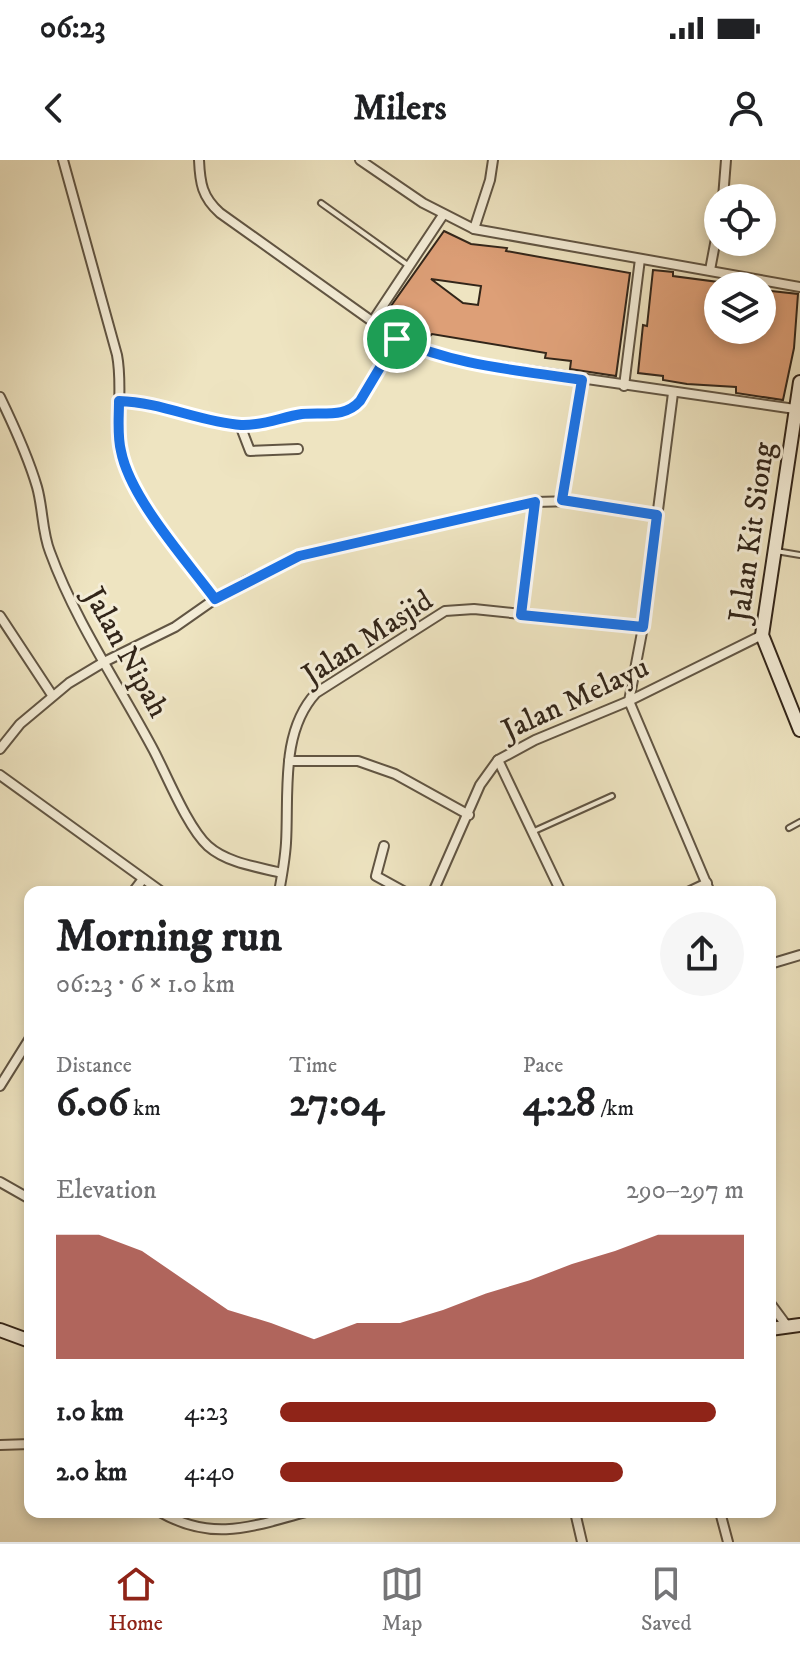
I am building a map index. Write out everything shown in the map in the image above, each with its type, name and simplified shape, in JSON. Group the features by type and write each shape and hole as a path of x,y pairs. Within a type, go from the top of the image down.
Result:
{"street":[{"path":"63,160 117,355 121,378 120,449 146,506 215,599"},
{"path":"199,160 202,190 211,206 372,322 397,339 425,352 455,360 582,380 795,409"},
{"path":"360,160 443,215 474,229 800,287"},
{"path":"474,229 490,180 493,160"},
{"path":"724,184 726,160"},
{"path":"372,322 443,215"},
{"path":"710,270 713,256"},
{"path":"624,386 640,259"},
{"path":"119,401 152,405 240,425 300,415 345,413 353,409 397,339"},
{"path":"562,500 582,380"},
{"name":"Jalan Kit Siong","path":"800,382 762,635 800,730"},
{"path":"673,393 643,627 629,701 708,886"},
{"name":"Jalan Nipah","path":"0,397 21,440 37,488 49,549 77,615 194,826 208,846 230,858 282,873"},
{"path":"240,425 250,451 298,449"},
{"path":"0,749 20,724 52,695 104,662 175,627 215,599 299,556 535,502 562,500 657,515"},
{"path":"521,615 535,502"},
{"name":"Jalan Masjid","path":"280,886 289,761 301,716 316,693 445,611 458,609 643,627"},
{"path":"0,616 52,695"},
{"name":"Jalan Melayu","path":"436,886 480,785 498,760 535,740 629,701 762,635"},
{"path":"498,760 558,886"},
{"path":"289,761 358,761 376,766 469,815"},
{"path":"0,775 153,886"},
{"path":"384,846 376,876 394,886"},
{"path":"138,886 143,879"},
{"path":"776,962 800,955"},
{"path":"0,1086 24,1048"},
{"path":"0,1182 24,1196"},
{"path":"776,1309 793,1326"},
{"path":"0,1330 24,1339"},
{"path":"0,1445 24,1444"},
{"path":"175,1518 201,1532 219,1534 283,1518"},
{"path":"576,1518 582,1542"},
{"path":"722,1518 728,1542"},
{"path":"242,1529 244,1542"}],"lane":[{"path":"321,203 409,266"},
{"path":"774,551 800,555"},
{"path":"532,832 612,796"},
{"path":"789,828 800,822"}],"building":[{"path":"444,231 471,244 507,248 506,251 630,273 616,376 570,369 571,361 545,358 546,353 432,334 428,338 409,323 412,319 391,306","holes":["431,279 481,286 478,305 463,303"]},
{"path":"653,270 704,280 704,344 776,344 776,292 798,294 794,348 783,400 736,393 736,387 687,384 663,380 663,376 638,373 643,325 647,326"}],"route":[{"path":"397,339 425,352 455,360 582,380 562,500 657,515 643,627 521,615 535,502 299,556 215,599 146,506 133,483 120,449 119,401 132,401 240,425 300,415 345,413 360,401 397,339"}]}
